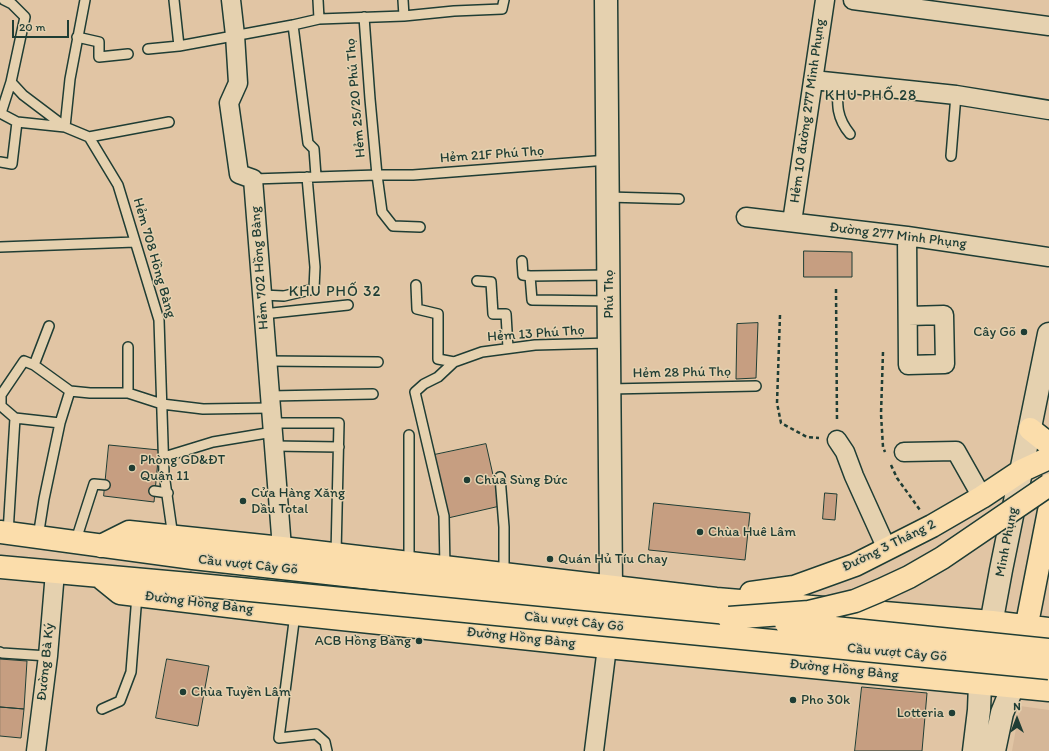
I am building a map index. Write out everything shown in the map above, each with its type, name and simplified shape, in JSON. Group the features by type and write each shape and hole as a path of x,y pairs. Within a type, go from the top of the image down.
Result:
{"main road":[{"name":"Phú Thọ","path":"606,0 611,587"},
{"name":"Minh Phụng","path":"974,751 979,710 980,684 1049,334"},
{"path":"1030,429 1049,444"},
{"name":"Đường 3 Tháng 2","path":"716,599 794,587 855,565 932,526 982,497 1021,471 1049,458"},
{"name":"Cầu vượt Cây Gõ","path":"729,618 808,612 855,601 909,577 942,558 1049,485"},
{"path":"994,751 1002,713 1013,686 1027,626 1049,510"},
{"path":"4,533 102,546 129,532 282,548 716,599 992,622 1049,629"},
{"name":"Cầu vượt Cây Gõ","path":"102,546 193,558 729,618 1049,650"},
{"path":"0,567 99,576"},
{"name":"Cầu vượt Cây Gõ","path":"99,576 1049,668"},
{"name":"Đường Hồng Bàng","path":"99,576 120,593 295,614 607,647 1049,690"},
{"path":"822,668 830,659 838,644 839,634 836,620 829,608"}],"street":[{"path":"231,0 238,83 229,103 238,174 253,179"},
{"name":"Hẻm 10 đường 277 Minh Phụng","path":"792,222 825,0"},
{"path":"853,0 1049,26"},
{"path":"813,80 956,95 1049,110"},
{"name":"Hẻm 702 Hồng Bàng","path":"253,179 282,548"},
{"name":"Đường 277 Minh Phụng","path":"746,217 907,236 1049,257"},
{"path":"907,236 908,316"},
{"path":"837,440 845,452 854,476 887,549"},
{"path":"904,452 956,451 982,497"},
{"name":"Đường Bà Ký","path":"36,751 48,656 55,572"},
{"path":"594,751 607,647"}],"lane":[{"path":"4,0 12,4 25,16 11,82 0,113 17,122 66,127"},
{"path":"66,127 70,79 85,0"},
{"path":"174,0 179,46"},
{"path":"318,0 319,19"},
{"path":"403,0 404,16"},
{"path":"148,49 179,46 319,19 404,16 454,10 502,9 504,0"},
{"name":"Hẻm 25/20 Phú Thọ","path":"364,17 377,175 382,212 393,226 420,227"},
{"path":"293,25 308,143 314,150 316,176"},
{"path":"77,37 99,42 99,57 128,54"},
{"path":"11,82 23,95 66,127 89,137 169,122"},
{"path":"838,83 837,106 845,128 850,134"},
{"path":"951,156 956,95"},
{"path":"0,162 12,164 17,122"},
{"name":"Hẻm 708 Hồng Bàng","path":"89,137 118,185 158,320 164,474 168,493 173,537"},
{"name":"Hẻm 21F Phú Thọ","path":"253,179 316,176 413,175 608,160"},
{"path":"262,295 284,296 314,289 315,267 307,177"},
{"path":"608,197 679,199"},
{"path":"0,247 135,242"},
{"path":"522,261 523,275 608,275"},
{"path":"530,276 532,300 609,301"},
{"path":"477,281 491,282 492,314 506,314 508,348"},
{"path":"416,285 418,309 438,314 438,359 454,362"},
{"path":"263,314 348,305"},
{"path":"34,365 49,326"},
{"name":"Hẻm 13 Phú Thọ","path":"454,362 482,352 508,348 535,345 609,343"},
{"path":"128,347 128,394"},
{"path":"60,423 15,418 1,406 1,395 24,361 34,365 70,391 128,394 162,404 204,409 272,421 339,423 336,555"},
{"path":"267,361 378,362"},
{"path":"445,568 444,516 415,392 424,384 438,377 454,362"},
{"name":"Hẻm 28 Phú Thọ","path":"609,389 756,386"},
{"path":"38,538 44,499 60,423 70,391"},
{"path":"164,456 213,442 272,421 373,394"},
{"path":"4,533 15,418"},
{"path":"272,421 339,447"},
{"path":"409,435 409,563"},
{"path":"500,477 504,527 504,575"},
{"path":"75,543 94,484 105,485"},
{"path":"154,491 168,493"},
{"path":"102,709 120,700 131,672 137,595"},
{"path":"295,614 278,738 316,734 325,742 327,751"},
{"path":"0,652 48,656"}],"path":[{"path":"780,315 777,403 781,423 807,437 837,440 836,289"}],"shaded area":[{"path":"1020,706 1049,710 1049,751 1012,751"}],"building":[{"path":"804,251 852,252 852,277 804,277"},
{"path":"758,323 756,378 736,379 737,324"},
{"name":"Chùa Sùng Đức","path":"486,444 500,506 448,518 434,455"},
{"name":"Phòng GD&ĐT Quận 11","path":"109,445 159,450 154,502 104,496"},
{"path":"825,493 837,494 835,520 823,519"},
{"name":"Chùa Huê Lâm","path":"654,503 750,513 745,560 649,550"},
{"path":"0,659 27,661 24,709 0,707"},
{"name":"Chùa Tuyền Lâm","path":"167,659 209,666 198,726 156,718"},
{"path":"862,687 927,693 922,751 855,751"},
{"path":"0,707 24,709 21,738 0,736"}],"place":[{"name":"Cây Gõ","path":"1024,332"},
{"name":"Phòng GD&ĐT Quận 11","path":"132,468"},
{"name":"Chùa Sùng Đức","path":"467,480"},
{"name":"Cửa Hàng Xăng Dầu Total","path":"243,501"},
{"name":"Chùa Huê Lâm","path":"700,532"},
{"name":"Quán Hủ Tíu Chay","path":"550,559"},
{"name":"ACB Hồng Bàng","path":"419,641"},
{"name":"Chùa Tuyền Lâm","path":"183,692"},
{"name":"Pho 30k","path":"793,700"},
{"name":"Lotteria","path":"952,713"}],"district":[{"name":"KHU PHỐ 28","path":"871,96"},
{"name":"KHU PHỐ 32","path":"335,292"}]}
